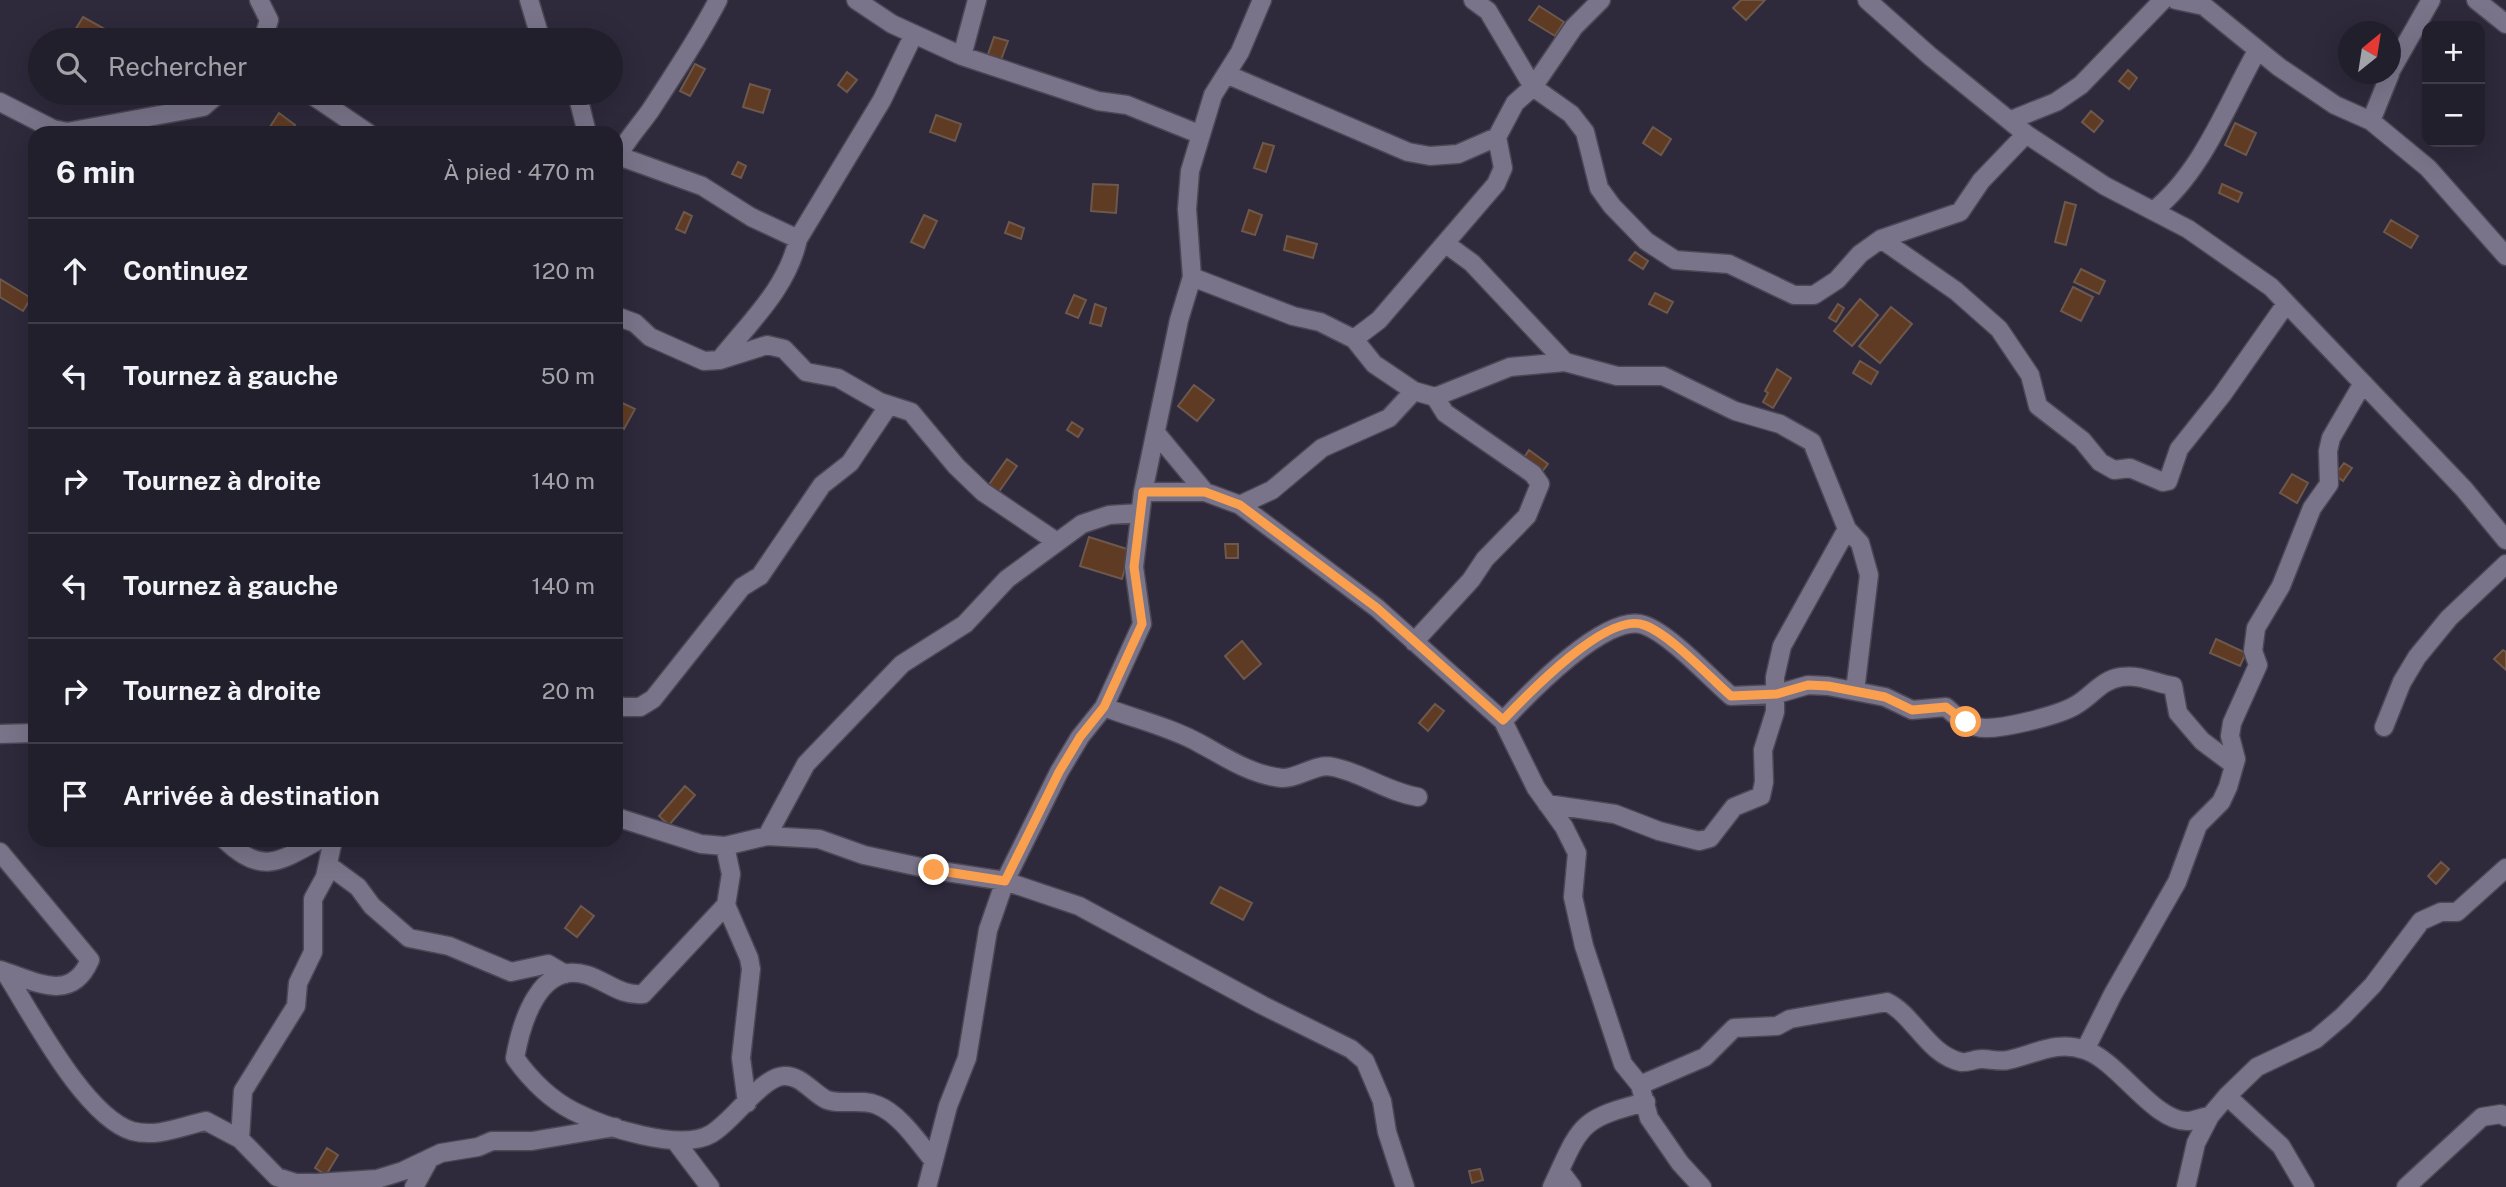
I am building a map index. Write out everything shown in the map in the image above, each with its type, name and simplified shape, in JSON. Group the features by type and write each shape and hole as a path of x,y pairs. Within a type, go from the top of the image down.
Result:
{"street":[{"path":"259,0 269,20 267,28"},
{"path":"529,0 537,28"},
{"path":"623,146 698,39 719,0"},
{"path":"856,0 892,24 962,56 1098,101 1127,105 1199,134"},
{"path":"962,56 977,0"},
{"path":"927,1187 948,1106 967,1058 988,930 1005,881 1059,772 1080,737 1104,707 1142,624 1134,567 1143,492 1179,320 1192,277 1187,209 1190,171 1199,134 1213,95 1240,52 1262,0"},
{"path":"1473,0 1488,11 1533,87 1571,114 1585,132 1600,188 1612,206 1646,241 1675,260 1729,264 1794,295 1814,295 1837,280 1860,254 1881,239 1960,212 1981,181 2026,134"},
{"path":"1226,74 1408,152 1430,156 1458,154 1497,137 1516,103 1533,87 1574,27 1601,0"},
{"path":"1867,0 1930,56 2026,134 2105,186 2211,244 2271,287 2464,489 2506,540"},
{"path":"2011,120 2056,102 2081,85 2163,0"},
{"path":"2176,0 2206,3 2257,51 2335,105 2371,121 2428,168 2506,256"},
{"path":"2401,53 2431,0"},
{"path":"2476,0 2506,24"},
{"path":"720,360 772,297 793,263 798,239 883,100 914,34"},
{"path":"2153,211 2173,196 2257,51"},
{"path":"2371,121 2386,84"},
{"path":"0,102 47,126"},
{"path":"127,126 205,105"},
{"path":"327,105 358,126"},
{"path":"580,105 585,126"},
{"path":"1354,339 1379,320 1496,184 1503,168 1497,137"},
{"path":"623,158 641,162 702,186 751,217 798,239"},
{"path":"1881,239 1956,291 1999,329 2030,375 2038,406 2082,440 2100,462 2114,470 2130,468 2163,482 2168,481 2179,449 2222,395 2286,303"},
{"path":"1446,244 1472,263 1565,362"},
{"path":"1192,277 1293,316 1320,322 1354,339 1374,364 1414,391 1435,397 1510,367 1565,362 1617,376 1663,376 1735,411 1801,434 1812,442 1819,455 1824,479 1847,529 1860,543 1869,575 1855,691"},
{"path":"623,319 635,323 650,337 704,361 720,360 767,345 784,349 806,372 838,378 889,405 911,412 956,466 983,492 1057,542"},
{"path":"2085,1050 2113,993 2177,881 2198,825 2221,802 2236,759 2230,736 2232,723 2259,665 2253,651 2256,628 2290,566 2312,508 2329,484 2328,451 2331,438 2363,383"},
{"path":"1240,505 1272,489 1322,448 1389,418 1414,391"},
{"path":"1414,642 1471,580 1485,559 1527,516 1540,484 1533,474 1445,413 1435,397"},
{"path":"623,708 640,707 653,699 742,587 760,576 822,485 850,463 889,405"},
{"path":"1156,433 1205,492"},
{"path":"1143,492 1205,492 1240,505 1377,608 1503,720 1511,743 1577,853 1573,897 1584,946 1623,1064 1640,1084 1649,1118 1680,1163 1702,1187"},
{"path":"767,836 806,764 902,664 965,624 1007,579 1082,524 1109,515 1140,513"},
{"path":"1547,804 1615,814 1684,839 1710,838 1734,807 1760,796 1764,782 1765,738 1775,712 1775,677 1782,646 1847,529"},
{"path":"2384,727 2402,682 2417,657 2449,618 2506,564"},
{"path":"1503,720 1594,639 1614,627 1633,622 1647,625 1731,696 1777,694 1808,685 1855,691 1885,697 1912,710 1946,707 1966,722 1980,728 2029,721 2075,706 2097,687 2120,677 2151,679 2173,686 2178,713 2202,741 2234,765"},
{"path":"1104,707 1180,735 1232,762 1264,773 1285,778 1308,769 1332,766 1394,793 1418,797"},
{"path":"0,734 28,733"},
{"path":"623,819 701,844 725,846 767,836 819,839 864,855 1005,881 1079,906 1262,1005 1351,1049 1365,1062 1382,1101 1387,1132 1405,1187"},
{"path":"725,846 731,874 726,905 749,958 751,969 742,1042 747,1103"},
{"path":"234,847 251,860 268,864 282,861 307,847"},
{"path":"240,1139 243,1091 296,1006 299,983 313,952 313,900 328,865 332,847"},
{"path":"0,852 90,960 78,981 66,987 49,985 3,971"},
{"path":"328,865 358,887 372,906 409,938 449,946 511,972 548,964 565,974"},
{"path":"2186,1187 2196,1143 2210,1116 2227,1096 2257,1067 2316,1039 2343,1016 2373,985 2421,921 2441,912 2457,912 2506,868"},
{"path":"726,905 643,994 631,995 587,975 565,974 556,977 536,997 521,1024 515,1058 531,1080 572,1111 615,1127 676,1142 708,1136 732,1120 767,1080 785,1076 798,1079 828,1101 877,1105 902,1123 933,1160"},
{"path":"3,971 72,1076 90,1100 108,1116 132,1130 163,1133 206,1121 240,1139 277,1177 296,1183 376,1180 430,1158 492,1141 532,1140 615,1127"},
{"path":"1640,1084 1704,1057 1734,1028 1777,1026 1790,1019 1860,1009 1877,1002 1896,1007 1919,1033 1961,1062 1981,1059 2006,1061 2061,1045 2085,1050 2105,1060 2165,1112 2187,1121 2210,1116"},
{"path":"2227,1096 2281,1146 2305,1187"},
{"path":"1572,1187 1556,1179 1583,1127 1603,1113 1646,1102"},
{"path":"2406,1187 2482,1117 2501,1114 2506,1117"},
{"path":"676,1142 710,1187"},
{"path":"414,1187 430,1158"}],"building":[{"path":"1741,0 1765,0 1746,20 1733,8"},
{"path":"1539,6 1564,22 1555,36 1529,20"},
{"path":"83,17 103,28 76,28"},
{"path":"994,37 1008,41 999,65 986,60"},
{"path":"695,64 705,69 690,96 680,91"},
{"path":"2128,70 2137,78 2129,89 2119,81"},
{"path":"847,72 857,80 847,92 838,85"},
{"path":"750,84 770,90 763,113 743,107"},
{"path":"2091,111 2103,121 2094,132 2082,122"},
{"path":"279,113 295,125 294,126 271,126"},
{"path":"936,115 961,124 955,141 930,132"},
{"path":"2235,123 2256,133 2246,155 2225,145"},
{"path":"1653,127 1671,139 1661,155 1643,143"},
{"path":"1263,143 1274,146 1266,172 1254,168"},
{"path":"738,162 746,166 741,178 732,174"},
{"path":"1093,184 1118,185 1116,213 1091,211"},
{"path":"2222,184 2242,193 2238,202 2219,193"},
{"path":"2065,202 2076,205 2066,245 2055,242"},
{"path":"1249,210 1262,215 1255,235 1242,231"},
{"path":"684,212 692,216 685,233 676,229"},
{"path":"924,215 937,221 924,248 911,242"},
{"path":"2391,220 2418,236 2411,248 2384,232"},
{"path":"1009,222 1024,228 1021,239 1005,233"},
{"path":"1287,236 1317,244 1313,258 1284,250"},
{"path":"1635,252 1648,261 1643,269 1629,260"},
{"path":"2081,269 2105,281 2099,294 2074,282"},
{"path":"0,279 28,296 28,303 23,311 0,297"},
{"path":"2073,287 2093,297 2081,321 2061,311"},
{"path":"1655,293 1673,302 1667,313 1649,304"},
{"path":"1074,295 1086,300 1078,318 1066,313"},
{"path":"1860,299 1878,315 1852,346 1834,331"},
{"path":"1095,304 1106,308 1101,326 1090,323"},
{"path":"1838,304 1844,308 1836,322 1829,318"},
{"path":"1891,307 1912,324 1880,363 1859,346"},
{"path":"1860,361 1878,372 1871,384 1853,373"},
{"path":"1777,369 1791,378 1773,408 1763,402 1768,393 1765,391"},
{"path":"1194,385 1214,400 1197,421 1178,406"},
{"path":"623,403 635,409 623,428"},
{"path":"1072,422 1083,429 1078,437 1067,430"},
{"path":"1529,450 1548,464 1541,473 1523,459"},
{"path":"1007,459 1017,466 998,493 988,486"},
{"path":"2344,463 2352,468 2343,481 2335,475"},
{"path":"2292,474 2308,483 2297,503 2280,493"},
{"path":"1089,537 1130,550 1122,579 1080,566"},
{"path":"1225,544 1238,544 1238,558 1226,558"},
{"path":"2216,639 2246,653 2240,666 2210,653"},
{"path":"1242,641 1261,664 1244,679 1225,656"},
{"path":"2503,650 2506,652 2506,670 2494,659"},
{"path":"1435,704 1444,711 1428,731 1419,723"},
{"path":"685,786 695,795 669,825 659,816"},
{"path":"2441,862 2449,869 2436,884 2428,876"},
{"path":"1220,887 1252,903 1243,920 1211,903"},
{"path":"581,906 594,916 577,937 565,928"},
{"path":"327,1148 338,1155 326,1175 315,1168"},
{"path":"1480,1169 1483,1180 1472,1183 1469,1171"}],"route":[{"path":"934,870 1005,881 1059,772 1080,737 1104,707 1142,624 1134,567 1143,492 1205,492 1240,505 1377,608 1503,720 1521,701 1594,639 1614,627 1633,622 1647,625 1731,696 1777,694 1808,685 1828,686 1885,697 1912,710 1946,707 1966,722"}]}
